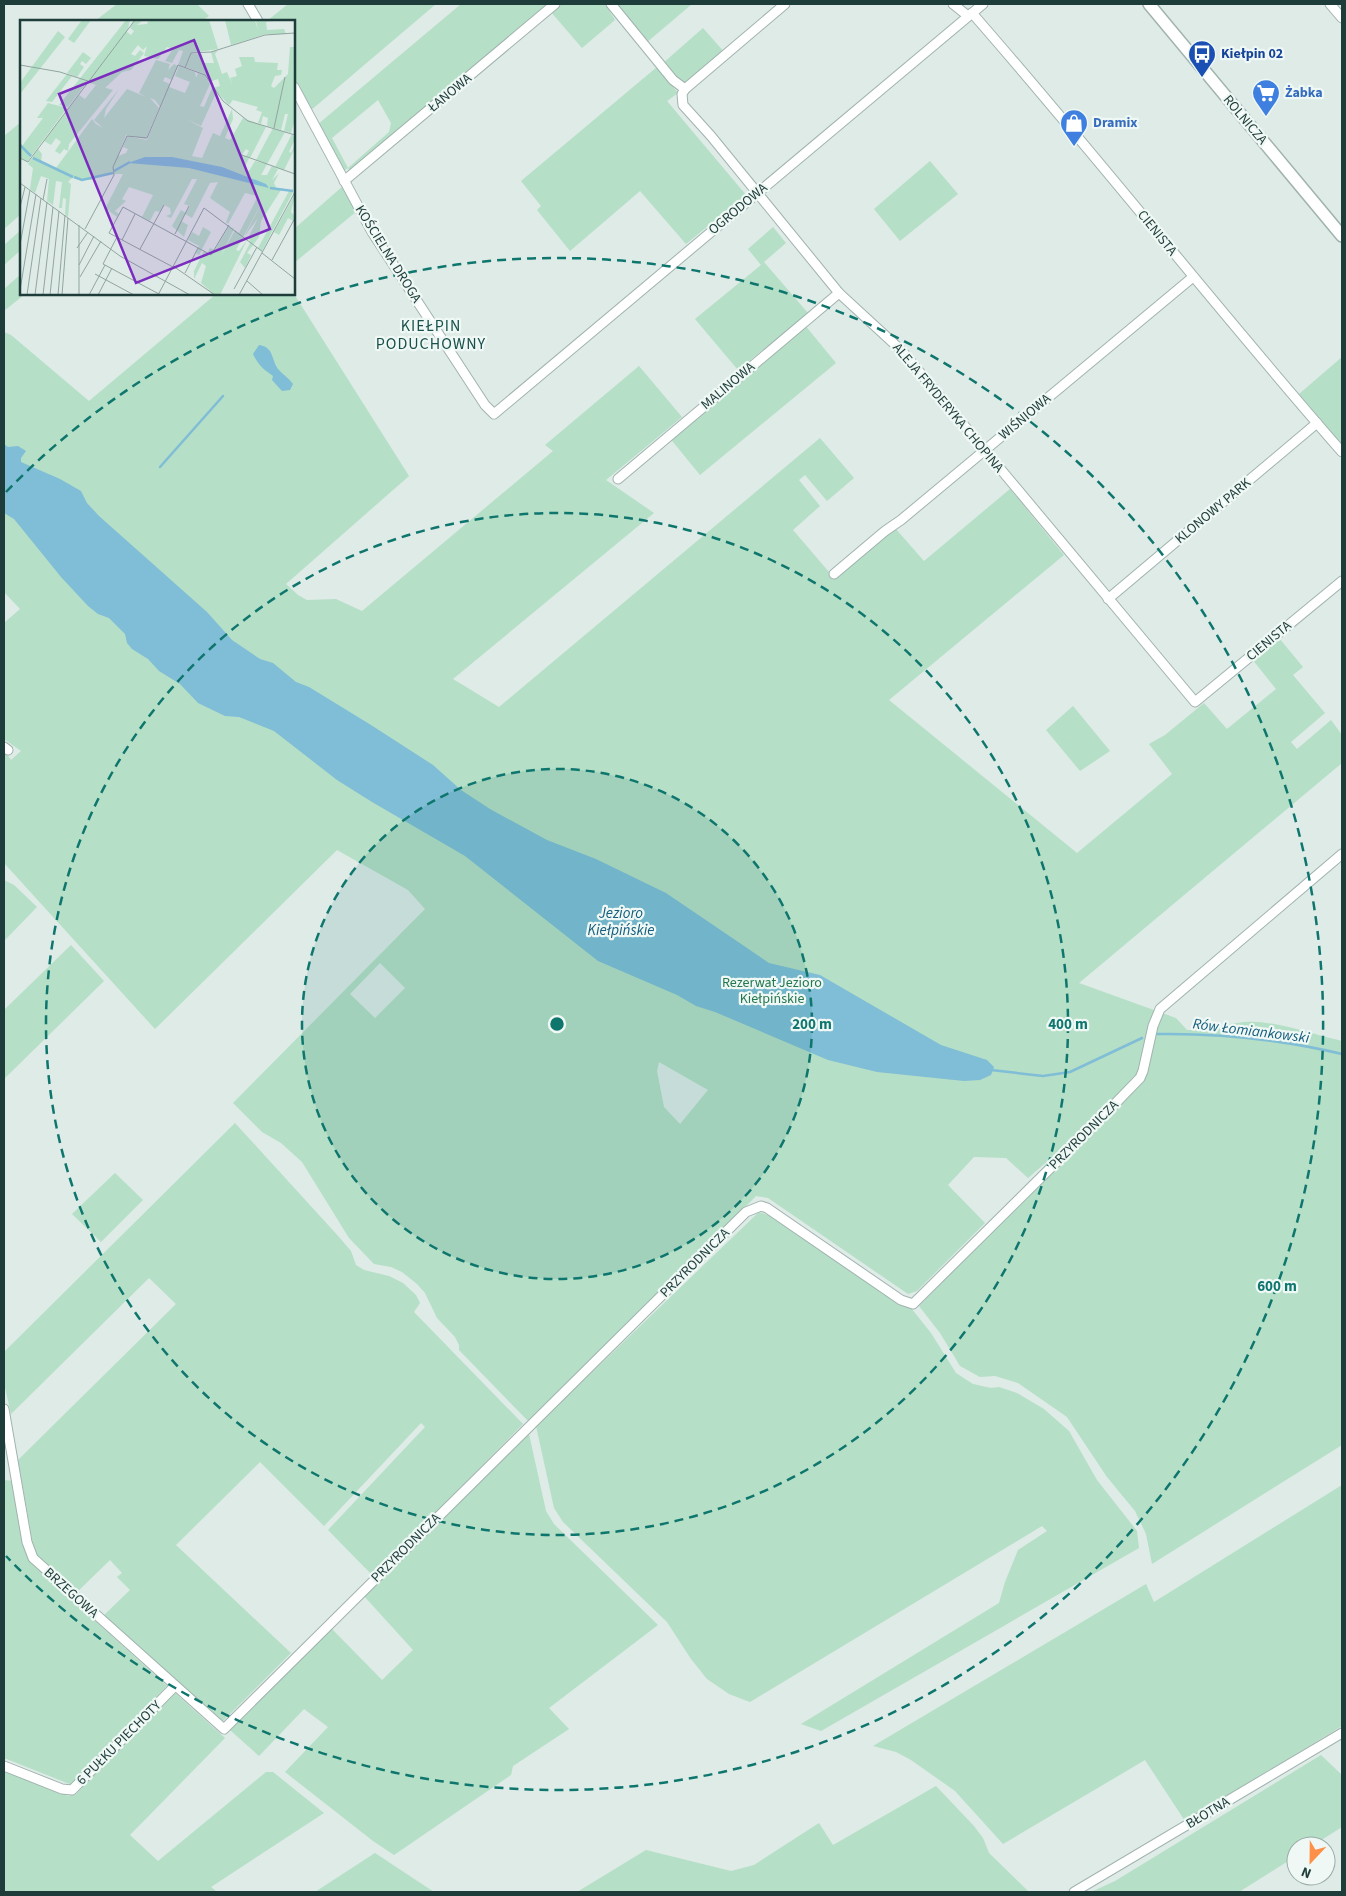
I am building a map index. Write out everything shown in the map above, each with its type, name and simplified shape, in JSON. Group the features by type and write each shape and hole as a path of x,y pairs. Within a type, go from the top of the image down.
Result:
{"street":[{"path":"248,4 257,20"},
{"name":"ŁANOWA","path":"344,182 555,4"},
{"path":"611,4 673,80 685,89 785,4"},
{"name":"CIENISTA","path":"953,4 970,14 1060,114 1193,277 1342,452"},
{"name":"OGRODOWA","path":"494,414 983,4"},
{"name":"ROLNICZA","path":"1149,4 1342,236"},
{"path":"1330,4 1342,18"},
{"name":"KOŚCIELNA DROGA","path":"295,89 372,232 484,405 494,414"},
{"name":"ALEJA FRYDERYKA CHOPINA","path":"685,89 682,94 683,105 839,293 902,351 1195,702"},
{"name":"WIŚNIOWA","path":"834,574 1193,277"},
{"name":"MALINOWA","path":"618,479 839,293"},
{"name":"KLONOWY PARK","path":"1108,599 1317,423"},
{"name":"CIENISTA","path":"1195,702 1342,581"},
{"name":"PRZYRODNICZA","path":"224,1729 746,1212 761,1206 767,1208 900,1300 913,1304 1140,1078 1152,1026 1160,1009 1342,854"},
{"name":"BRZEGOWA","path":"4,1409 27,1542 33,1558 224,1729"},
{"name":"6 PUŁKU PIECHOTY","path":"4,1766 62,1789 72,1790 175,1686"},
{"name":"BŁOTNA","path":"1074,1892 1342,1733"}],"green space":[{"path":"117,4 197,4 209,16 203,20 96,20"},
{"path":"288,4 436,4 310,111 295,83 295,20 268,20"},
{"path":"461,4 550,4 350,172 348,168 342,172 317,125","holes":["378,100 391,123 389,132 348,168 332,138"]},
{"path":"561,4 605,4 615,20 582,48 551,12"},
{"path":"615,4 692,4 646,43"},
{"path":"703,28 725,53 686,83 679,82 662,64"},
{"path":"657,67 678,93 667,101 746,195 686,244 640,191 570,251 537,210 541,206 521,181"},
{"path":"20,123 20,215 4,229 4,136"},
{"path":"930,161 958,194 900,241 874,209"},
{"path":"343,186 357,211 295,262 295,228"},
{"path":"773,227 786,243 764,262 808,313 738,370 695,319 761,265 748,249"},
{"path":"20,231 20,251 4,265 4,245"},
{"path":"20,275 20,295 24,295 4,311 4,289"},
{"name":"Rezerwat Jezioro Kiełpińskie","path":"215,295 295,295 409,476 286,584 307,600 336,599 362,611 553,451 545,445 639,366 682,417 606,480 654,513 453,679 499,707 820,438 854,478 827,501 805,475 799,480 820,506 793,530 835,579 895,528 924,561 1010,489 1064,555 889,700 1077,853 1172,774 1149,744 1165,735 1204,703 1227,729 1276,689 1252,659 1279,638 1303,667 1293,675 1325,713 1291,742 1297,749 1331,720 1342,735 1342,763 1079,983 1176,1018 1187,1030 1255,1022 1280,1025 1342,1041 1342,1445 1152,1564 1146,1534 1135,1511 1107,1477 1067,1417 1018,1383 995,1376 980,1377 960,1366 940,1333 919,1306 1064,1159 1050,1159 1028,1178 1006,1158 974,1157 948,1185 985,1223 917,1291 908,1294 768,1198 756,1196 642,1312 528,1421 459,1350 455,1337 437,1318 425,1293 417,1284 402,1272 391,1267 374,1264 349,1238 302,1162 281,1143 262,1132 233,1103 425,909 408,890 337,850 155,1029 4,863 4,750 11,760 21,751 4,739 4,623 20,609 4,592 4,332 11,335 89,401","holes":["380,963 405,988 375,1018 350,994","659,1062 708,1090 680,1124 664,1107 657,1071"]},
{"path":"804,324 836,363 700,475 669,437"},
{"path":"1342,357 1342,445 1299,394"},
{"path":"1073,706 1110,751 1080,771 1046,730"},
{"path":"4,880 14,885 37,907 4,941"},
{"path":"71,945 104,981 4,1079 4,1010"},
{"path":"235,1123 351,1251 356,1265 364,1270 389,1276 403,1283 416,1295 420,1303 414,1312 523,1424 373,1576 328,1530 425,1427 421,1423 324,1526 260,1462 176,1545 291,1653 221,1723 102,1617 130,1590 117,1577 122,1573 110,1560 76,1593 35,1556 18,1460 176,1304 149,1278 11,1414 4,1383 4,1352"},
{"path":"115,1173 143,1200 101,1242 72,1214"},
{"path":"759,1212 768,1215 860,1276 898,1304 911,1308 931,1333 956,1373 973,1384 991,1388 999,1387 1017,1393 1044,1409 1069,1431 1097,1480 1137,1531 1139,1548 821,1731 801,1724 999,1603 1018,1550 1047,1531 1042,1526 750,1702 729,1694 707,1679 691,1659 667,1622 563,1522 554,1508 536,1426"},
{"path":"529,1434 546,1511 554,1524 658,1625 549,1708 569,1729 513,1766 511,1775 394,1855 373,1841 285,1772 328,1727 304,1709 259,1756 230,1730 331,1628 382,1680 413,1650 364,1596"},
{"path":"4,1480 14,1481 29,1561 167,1686 72,1785 4,1758"},
{"path":"1342,1485 1342,1726 1185,1821 1145,1760 1003,1844 955,1791 911,1760 896,1752 873,1746 1146,1584 1154,1602"},
{"path":"174,1692 225,1738 130,1835 158,1861 266,1772 273,1772 324,1813 211,1887 217,1892 4,1892 4,1771 68,1796 76,1794"},
{"path":"1321,1755 1342,1775 1342,1827 1328,1836 1286,1836 1286,1862 1239,1892 1091,1892 1115,1881"},
{"path":"936,1786 974,1826 983,1838 989,1853 1029,1892 577,1892 646,1850 731,1871 754,1865 819,1823 833,1845"},
{"path":"375,1853 434,1892 315,1892"}],"water":[{"path":"259,345 264,346 270,351 278,369 293,384 290,390 282,391 272,380 273,376 257,361 253,354"},
{"name":"Jezioro Kiełpińskie","path":"4,444 8,447 18,446 26,451 21,458 21,462 60,479 81,491 87,503 99,516 207,612 232,640 260,659 273,663 296,682 309,687 433,765 461,790 490,809 547,840 596,859 666,893 769,963 820,975 941,1045 987,1060 994,1067 991,1075 980,1080 964,1081 877,1072 828,1060 715,1012 696,1006 677,995 598,961 465,856 337,780 274,731 239,717 225,716 198,703 180,684 159,671 148,659 132,649 127,643 125,634 109,618 98,614 88,606 61,577 14,519 4,513"}],"waterway":[{"path":"160,467 223,396"},
{"name":"Rów Łomiankowski","path":"1156,1034 1249,1038 1342,1054"},
{"name":"Rów Łomiankowski","path":"991,1070 1043,1076 1070,1072 1142,1038"}],"place":[{"name":"Kiełpin 02","path":"1202,78"},
{"name":"Żabka","path":"1266,117"},
{"name":"Dramix","path":"1074,147"}],"district":[{"name":"KIEŁPIN PODUCHOWNY","path":"431,335"}]}
